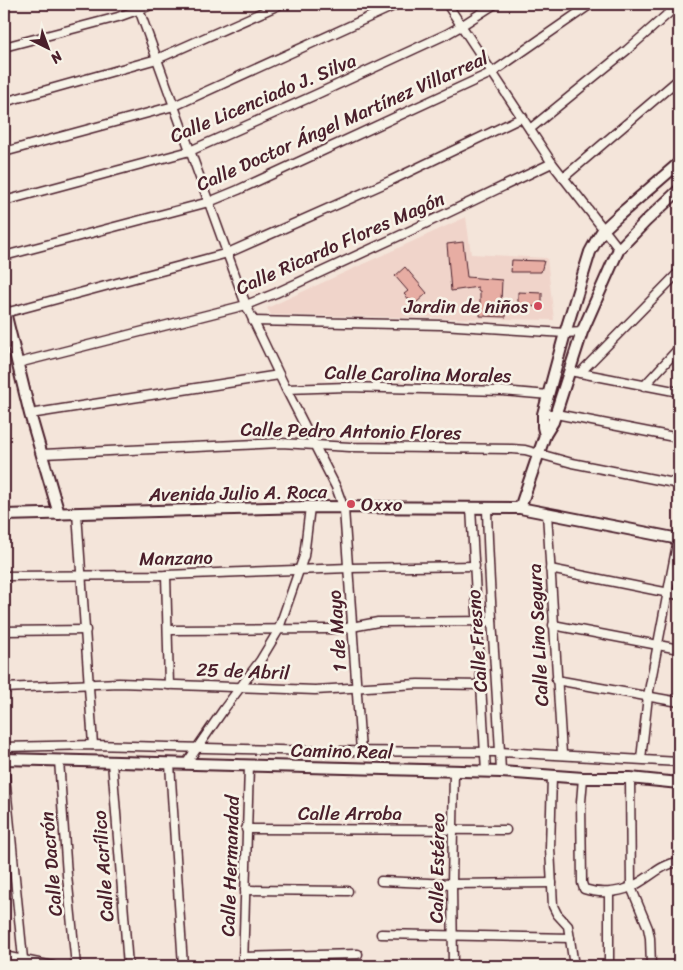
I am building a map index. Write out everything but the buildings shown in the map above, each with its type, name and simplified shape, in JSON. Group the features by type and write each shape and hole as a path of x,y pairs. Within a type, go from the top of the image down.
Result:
{"street":[{"path":"4,46 154,4"},
{"path":"4,102 157,59 281,4"},
{"path":"4,152 174,106 398,4"},
{"path":"446,4 552,163 619,249"},
{"name":"Calle Licenciado J. Silva","path":"4,201 190,151 315,95 461,26 495,4"},
{"name":"Calle Doctor Ángel Martínez Villarreal","path":"4,256 209,202 493,72 591,4"},
{"path":"530,129 627,50 679,4"},
{"name":"1 de Mayo","path":"139,7 246,304 279,375 336,487 344,509 361,751"},
{"path":"563,178 679,79"},
{"path":"59,514 30,414 4,310 228,254 390,181 523,117"},
{"name":"Calle Ricardo Flores Magón","path":"18,363 246,304 319,273 552,163"},
{"path":"545,436 542,427 543,414 590,252 603,230 677,169"},
{"path":"520,508 538,454 556,414 582,332 619,249 679,190"},
{"path":"580,373 679,272"},
{"path":"253,321 442,325 565,333 582,332"},
{"path":"644,386 679,348"},
{"path":"570,371 679,392"},
{"path":"30,414 279,375"},
{"name":"Calle Carolina Morales","path":"286,389 347,387 502,391 549,395"},
{"path":"543,414 556,414 679,438"},
{"name":"Calle Pedro Antonio Flores","path":"43,454 281,443 350,447 512,449 525,450 572,464 679,484"},
{"path":"186,764 260,661 278,631 299,570 306,543 310,507"},
{"name":"Avenida Julio A. Roca","path":"4,513 78,514 310,507 344,509 520,508 679,539"},
{"name":"Calle Fresno","path":"471,508 486,772"},
{"name":"Calle Fresno","path":"487,508 488,568 501,772"},
{"name":"Calle Lino Segura","path":"547,513 562,754"},
{"path":"78,514 94,745"},
{"path":"641,759 648,696 679,539"},
{"name":"Manzano","path":"4,576 166,575 349,568 475,566"},
{"path":"550,568 679,594"},
{"path":"166,575 169,684"},
{"path":"168,630 278,631 341,629 378,622 492,621"},
{"path":"553,625 679,649"},
{"path":"4,631 86,630"},
{"path":"556,680 679,702"},
{"name":"25 de Abril","path":"4,688 119,683 315,690 418,684 481,685"},
{"name":"Camino Real","path":"4,747 94,745 288,751 500,752 679,762"},
{"name":"Camino Real","path":"4,759 501,772 583,778 630,778 679,783"},
{"name":"Calle Dacrón","path":"59,760 76,966"},
{"name":"Calle Acrílico","path":"112,762 128,966"},
{"path":"170,764 183,966"},
{"path":"4,766 22,958"},
{"name":"Calle Hermandad","path":"243,966 246,829 250,766"},
{"name":"Calle Estéreo","path":"452,966 454,771"},
{"path":"552,776 550,848 553,906 557,914 567,924 574,966"},
{"path":"583,778 581,802 582,883 584,888 609,893 631,887 668,864 679,862"},
{"path":"630,778 631,887 648,928 652,966"},
{"name":"Calle Arroba","path":"246,829 506,830"},
{"path":"381,881 452,884 552,883"},
{"path":"245,890 348,891"},
{"path":"608,966 609,893"},
{"path":"381,934 570,938"},
{"path":"243,957 358,954"},
{"path":"4,956 22,958 53,966"},
{"path":"11,966 14,957"}],"shaded area":[{"path":"466,217 471,254 547,258 554,320 271,315 267,308"}],"place":[{"name":"Jardin de niños","path":"538,306"},
{"name":"Oxxo","path":"351,504"}]}
